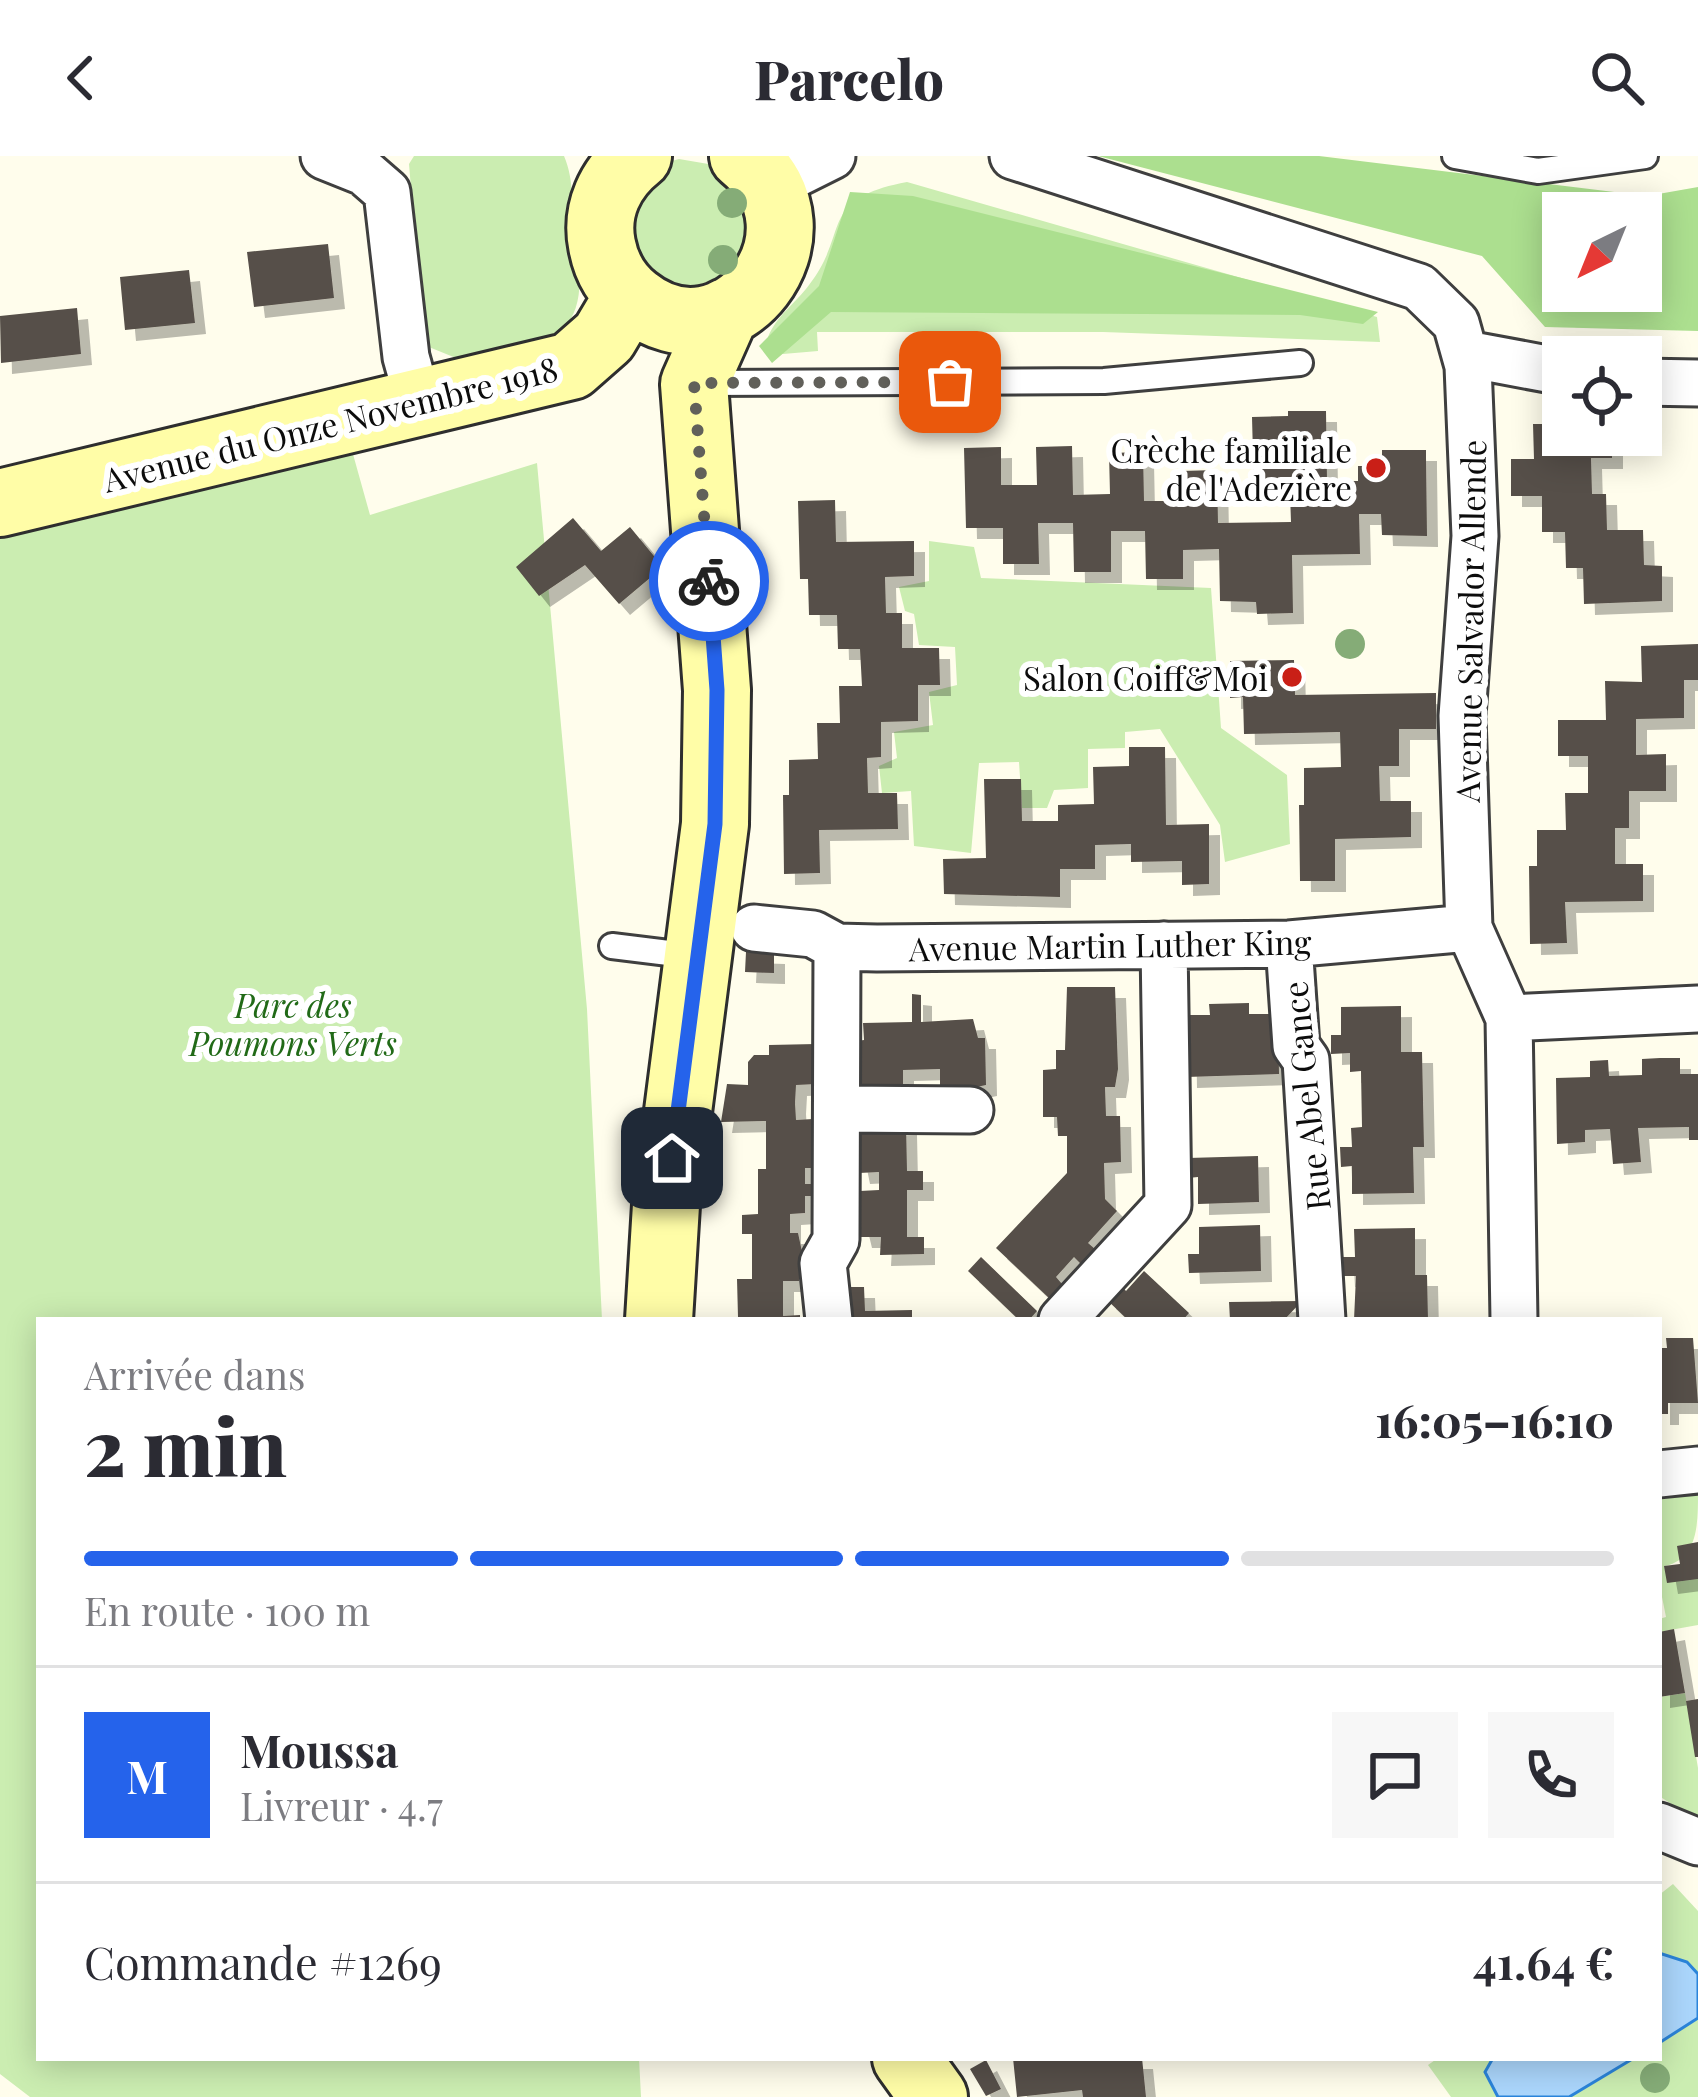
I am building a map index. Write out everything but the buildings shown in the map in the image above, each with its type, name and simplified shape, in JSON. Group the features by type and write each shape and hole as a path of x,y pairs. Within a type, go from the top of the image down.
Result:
{"street":[{"path":"324,156 364,172 387,192 406,357 418,400"},
{"path":"638,156 613,183 600,222 606,262 694,383"},
{"path":"640,303 688,320 726,312 754,293 773,265 781,231 756,171 832,156"},
{"name":"Avenue Salvador Allende","path":"1013,156 1419,286 1447,309 1467,354 1475,536 1462,674 1469,928 1509,1018 1514,1317"},
{"name":"Avenue du Onze Novembre 1918","path":"0,503 571,366 640,303"},
{"path":"659,1317 666,1205 715,824 717,690 694,383 726,312"},
{"path":"1467,354 1542,368"},
{"path":"1662,382 1698,383"},
{"name":"Avenue Martin Luther King","path":"754,928 812,934 837,947 1289,944 1469,928"},
{"name":"Rue Abel Gance","path":"1289,944 1296,1046 1306,1060 1322,1317"},
{"path":"1065,1317 1168,1205 1164,945"},
{"path":"829,1317 823,1263 836,1240 837,947"},
{"path":"1509,1018 1698,1010"},
{"path":"839,1109 970,1110"},
{"path":"1662,1474 1698,1470"},
{"path":"908,2061 934,2097"}],"lane":[{"path":"1454,156 1538,171 1645,156"},
{"path":"694,383 1104,381 1300,363"},
{"path":"612,946 696,956"}],"green space":[{"path":"414,156 564,156 571,183 579,288 576,308 555,335 483,369 424,345 409,164"},
{"path":"1098,156 1319,156 1614,192 1542,192 1542,312 1662,312 1662,193 1698,187 1698,331 1545,327 1482,256"},
{"path":"679,159 720,166 760,222 712,299 684,303 617,240 665,163"},
{"path":"907,182 1377,317 1380,342 1103,332 817,332 818,351 783,354 771,349 772,329 822,266 848,208 879,189"},
{"path":"850,192 913,196 1378,312 1363,324 1300,315 831,312 772,363 759,346 819,286"},
{"name":"Parc des Poumons Verts","path":"351,447 370,515 537,463 587,1009 602,1317 36,1317 36,2061 639,2061 641,2097 30,2097 0,2074 0,522"},
{"path":"929,541 974,547 981,578 1211,588 1221,728 1287,775 1290,844 1225,862 1220,825 1160,729 1125,732 1125,748 1088,749 1088,788 1054,790 1047,808 1022,808 1019,762 979,763 971,853 914,846 911,791 882,793 879,766 897,758 894,732 933,725 929,692 957,685 955,647 919,645 914,614 905,611 899,587 929,581"},
{"path":"1662,1489 1698,1493 1690,1548 1665,1566 1698,1579 1698,1625 1662,1631 1666,1617"},
{"path":"1685,1693 1698,1768 1698,1821 1662,1798 1662,1697"},
{"path":"1673,1884 1698,1911 1698,2097 1451,2097 1428,2065 1434,2061 1662,2061 1662,1893"}],"water":[{"path":"1662,1954 1687,1962 1698,1974 1698,2018 1662,2041"},
{"path":"1491,2061 1629,2061 1569,2097 1498,2097 1485,2072"}],"way so far":[{"path":"709,581 694,383 950,382"}],"place":[{"name":"Crèche familiale de l'Adezière","path":"1376,468"},
{"name":"Salon Coiff&Moi","path":"1292,677"}],"route":[{"path":"672,1158 715,824 717,690 709,581"}]}
